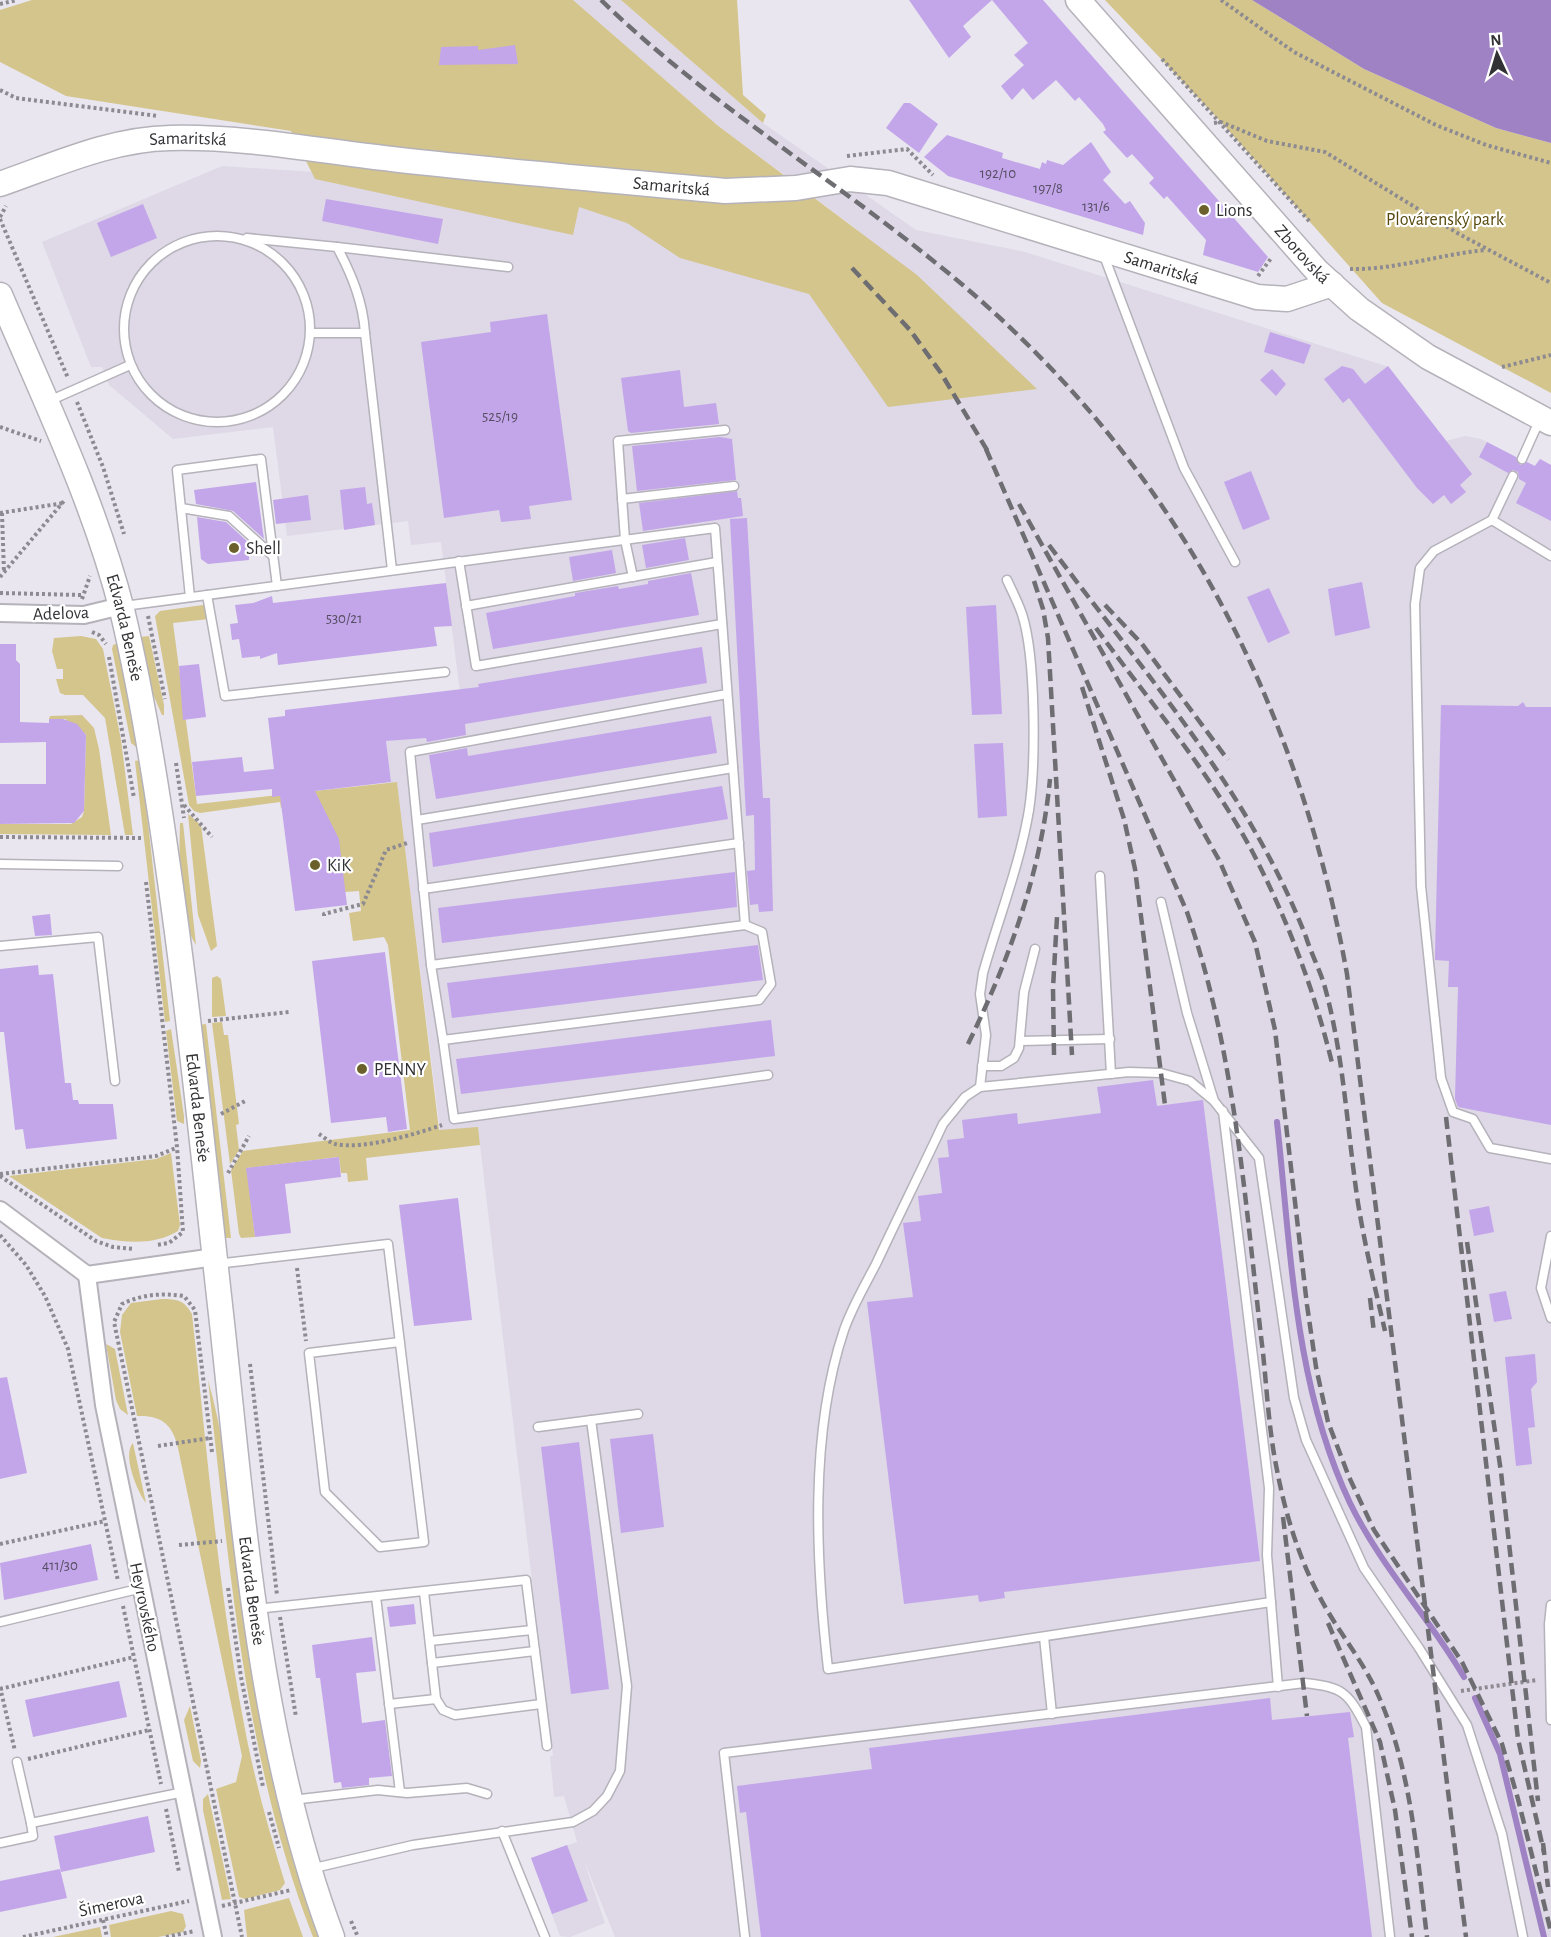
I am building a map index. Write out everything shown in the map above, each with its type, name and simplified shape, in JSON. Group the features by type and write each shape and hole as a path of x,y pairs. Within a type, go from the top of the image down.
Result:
{"street":[{"name":"Zborovská","path":"1078,0 1317,271 1341,276 1359,309 1428,357 1546,420"},
{"name":"Samaritská","path":"3,195 64,160 114,146 169,138 249,143 418,162 725,190 784,189 829,181 867,179 888,183 1257,297 1287,299 1341,276"},
{"name":"Edvarda Beneše","path":"0,295 82,486 121,606 157,784 190,1023 256,1609 273,1719 307,1870 332,1937"},
{"name":"Adelova","path":"0,613 85,622 121,606"},
{"path":"0,1210 87,1275 215,1261"},
{"name":"Heyrovského","path":"87,1275 104,1405 212,1932"}],"lane":[{"path":"237,237 267,250 292,272 307,301 311,333 304,364 288,391 263,411 233,422 202,422 172,411 147,392 130,365 123,337 125,308 136,281 155,258 180,243 208,236 237,237 508,267"},
{"path":"337,247 350,271 364,312 392,570"},
{"path":"1101,250 1184,468 1235,562"},
{"path":"311,333 365,333"},
{"path":"46,402 130,365"},
{"path":"1522,459 1546,420"},
{"path":"633,577 625,540 618,441 725,430"},
{"path":"190,597 177,470 261,459 277,586"},
{"path":"1514,476 1492,520 1434,551 1420,568 1415,604 1421,886 1441,1078 1453,1112 1473,1119 1490,1148 1551,1159"},
{"path":"622,499 734,486"},
{"path":"181,508 229,516 273,556"},
{"path":"1492,520 1551,556"},
{"path":"121,606 715,528 745,924"},
{"path":"459,561 476,666 722,624"},
{"path":"466,606 717,562"},
{"path":"980,1087 986,1035 980,994 983,973 1029,809 1031,772 1033,703 1028,656 1022,615 1007,580"},
{"path":"207,595 225,696 446,672"},
{"path":"728,694 410,752 423,889 431,965 454,1119 768,1075"},
{"path":"417,820 733,768"},
{"path":"423,889 739,843"},
{"path":"0,864 118,866"},
{"path":"1100,876 1111,1074"},
{"path":"1161,902 1187,1013 1214,1101"},
{"path":"431,965 745,924 762,932 771,984 759,1000 443,1040"},
{"path":"0,946 98,937 115,1081"},
{"path":"982,1066 1001,1066 1014,1058 1020,1041 1024,992 1035,949"},
{"path":"1020,1041 1110,1039"},
{"path":"1271,1602 828,1670 821,1604 820,1510 821,1448 828,1387 845,1328 943,1124 965,1096 980,1087 1111,1074 1161,1073 1190,1081 1214,1101 1259,1158 1294,1398 1306,1440 1364,1568 1467,1725 1502,1834 1523,1937"},
{"path":"1223,1112 1269,1488 1267,1555 1278,1687"},
{"path":"1551,1236 1541,1288 1551,1318"},
{"path":"215,1261 295,1255 388,1244 400,1342 424,1542 380,1547 325,1492 309,1353 400,1342"},
{"path":"538,1427 638,1414"},
{"path":"307,1870 413,1845 573,1822 593,1811 607,1796 620,1771 627,1686 591,1420"},
{"path":"256,1609 526,1580 547,1746"},
{"path":"0,1622 142,1588"},
{"path":"424,1592 436,1700 443,1710 455,1715 541,1704"},
{"path":"376,1597 400,1792"},
{"path":"1551,1605 1551,1720"},
{"path":"430,1641 532,1630"},
{"path":"1044,1637 1052,1714"},
{"path":"432,1663 535,1651"},
{"path":"745,1937 724,1753 1304,1683 1330,1686 1352,1699 1366,1727 1390,1937"},
{"path":"389,1704 436,1700"},
{"path":"0,1843 33,1836 17,1762"},
{"path":"291,1800 378,1790 400,1792 467,1788 487,1794"},
{"path":"31,1823 184,1792"},
{"path":"502,1831 545,1937"}],"path":[{"path":"0,4 17,0"},
{"path":"1221,0 1294,52 1426,120 1486,145 1551,163"},
{"path":"1159,57 1221,122 1310,222"},
{"path":"0,90 16,98 164,117"},
{"path":"1191,126 1221,122 1267,141 1325,152 1487,250 1551,283"},
{"path":"0,217 3,195"},
{"path":"1341,276 1452,253 1487,250"},
{"path":"1503,367 1551,355"},
{"path":"0,428 41,440 45,451"},
{"path":"61,492 69,513"},
{"path":"4,573 1,513 65,502"},
{"path":"0,577 65,502"},
{"path":"90,569 89,581 81,595 85,622 99,634 106,645 135,804"},
{"path":"0,593 81,595"},
{"path":"183,804 212,837"},
{"path":"139,827 142,850"},
{"path":"0,837 141,838"},
{"path":"324,916 324,914 363,904 386,850 418,838"},
{"path":"145,873 177,1148 183,1232 169,1243 151,1246"},
{"path":"163,1026 289,1012"},
{"path":"221,1114 245,1101"},
{"path":"319,1134 334,1144 385,1141 417,1134 454,1119"},
{"path":"228,1173 249,1136"},
{"path":"0,1175 156,1156 177,1148"},
{"path":"0,1175 96,1241 113,1247 141,1248"},
{"path":"0,1235 26,1265 45,1296 68,1349 163,1796"},
{"path":"295,1255 309,1353"},
{"path":"165,1293 138,1296 122,1304 114,1322 242,1937"},
{"path":"158,1446 210,1438"},
{"path":"0,1544 127,1516"},
{"path":"178,1545 222,1541"},
{"path":"155,1651 0,1688 17,1762 170,1725"},
{"path":"1450,1696 1467,1688 1550,1679"},
{"name":"Šimerova","path":"23,1937 103,1920 206,1904 234,1903 291,1890"},
{"path":"103,1920 107,1937"},
{"path":"166,1937 212,1932"}],"shaded area":[{"path":"573,0 621,0 763,123 916,230 1025,252 1389,367 1446,441 1465,436 1481,439 1534,466 1540,459 1551,465 1551,1937 615,1937 583,1858 605,1923 570,1937 560,1936 531,1858 577,1842 564,1796 554,1797 550,1756 553,1756 478,1128 440,1131 397,783 391,783 386,741 465,732 441,542 411,545 408,521 287,536 273,427 173,439 109,385 102,367 91,367 42,242 222,166 314,172 859,231 717,125"},
{"path":"1252,0 1551,0 1551,143 1496,128 1364,69"}],"green space":[{"path":"32,0 573,0 717,125 917,275 1037,389 888,407 809,294 680,258 627,223 579,207 573,235 315,179 291,131 66,96 0,62 0,10"},
{"path":"621,0 737,0 743,95 766,115 763,123"},
{"name":"Plovárenský park","path":"1105,0 1252,0 1364,69 1496,128 1551,143 1551,393 1382,303 1221,122"},
{"path":"203,605 206,607 209,619 173,623 197,804 397,782 439,1130 478,1127 480,1145 366,1158 368,1180 348,1182 347,1173 341,1173 339,1157 247,1168 255,1237 241,1238 231,1170 243,1151 410,1130 388,945 384,937 353,941 349,913 361,911 359,891 345,892 321,803 281,808 280,802 200,813 194,811 189,805 155,616 160,611"},
{"path":"81,636 96,639 103,649 121,740 133,835 125,835 105,718 83,695 60,693 56,679 63,679 63,669 57,669 52,651 54,638"},
{"path":"149,636 164,705 164,715 152,692 140,637"},
{"path":"118,643 140,750 131,743 112,649 113,645"},
{"path":"82,715 94,728 111,835 0,834 0,824 71,824 82,817 86,734 79,733 77,724 67,724 66,719 49,719 50,716"},
{"path":"141,760 170,1021 165,1022 135,761"},
{"path":"188,814 201,825 217,946 211,951 198,915"},
{"path":"180,823 183,823 196,945 190,934 183,904"},
{"path":"217,976 221,979 226,1016 212,1017 212,978"},
{"path":"222,1022 224,1035 228,1035 239,1124 236,1125 239,1150 230,1164 212,1023"},
{"path":"206,1024 231,1238 223,1238 199,1025"},
{"path":"171,1029 184,1124 177,1121 166,1031"},
{"path":"171,1153 180,1225 178,1231 169,1236 151,1241 131,1242 102,1238 9,1176 156,1159"},
{"path":"162,1299 180,1301 192,1314 214,1519 235,1673 257,1784 285,1883 280,1890 245,1899 239,1897 216,1789 236,1782 242,1756 178,1448 173,1433 165,1423 153,1417 137,1416 120,1332 122,1315 131,1303"},
{"path":"106,1344 115,1349 128,1415 120,1409 116,1400"},
{"path":"208,1380 227,1476 252,1676 268,1752 287,1825 321,1937 313,1937 290,1870 255,1732 233,1592"},
{"path":"133,1443 146,1503 135,1482 130,1464 130,1448"},
{"path":"190,1706 201,1761 200,1768 193,1761 184,1720"},
{"path":"208,1794 231,1899 222,1900 203,1810 203,1799"},
{"path":"289,1898 303,1937 247,1937 244,1910"},
{"path":"171,1911 183,1914 186,1926 183,1932 158,1937 111,1937 109,1925"},
{"path":"100,1927 102,1937 53,1937"}],"building":[{"path":"909,0 992,0 963,26 971,37 949,58"},
{"path":"992,0 1043,0 1268,257 1258,272 1203,255 1206,240 1167,196 1164,199 1149,183 1154,178 1132,154 1127,158 1103,132 1106,130 1103,124 1079,97 1075,101 1056,80 1033,100 1023,88 1012,100 1001,86 1024,65 1014,55 1028,43"},
{"path":"515,45 518,64 439,65 441,47 478,46 478,50"},
{"path":"904,103 910,103 938,124 919,153 886,128"},
{"path":"947,135 1003,153 1002,158 1040,169 1042,162 1046,164 1047,160 1063,165 1091,142 1111,172 1103,180 1125,204 1130,201 1145,223 1143,235 948,176 924,157"},
{"path":"326,199 443,219 438,244 322,221"},
{"path":"143,204 157,238 111,257 97,223"},
{"path":"547,314 572,500 529,506 531,519 501,522 499,510 444,518 421,342 491,332 490,322"},
{"path":"1270,332 1311,345 1304,364 1264,352"},
{"path":"1342,366 1353,369 1365,384 1388,366 1472,474 1460,485 1466,492 1451,504 1444,495 1433,504 1417,488 1349,398 1343,403 1324,379"},
{"path":"1272,369 1286,384 1276,396 1260,380"},
{"path":"680,370 684,407 716,403 719,424 631,433 628,431 621,378"},
{"path":"720,437 732,439 736,480 637,491 632,446"},
{"path":"1487,442 1516,457 1520,465 1527,462 1535,466 1540,459 1551,465 1551,521 1516,503 1526,483 1519,479 1518,472 1513,470 1508,473 1479,457"},
{"path":"1251,471 1270,519 1243,530 1224,482"},
{"path":"256,482 264,539 233,511 196,504 194,490"},
{"path":"365,487 367,504 372,503 375,525 344,530 340,490"},
{"path":"737,491 738,498 741,498 743,516 643,531 639,503"},
{"path":"308,495 311,520 276,524 273,500"},
{"path":"197,517 226,522 249,543 249,560 208,564 201,559"},
{"path":"747,518 763,798 770,798 773,911 759,912 758,904 750,905 747,871 755,870 754,815 746,816 730,519"},
{"path":"685,538 689,560 646,568 642,545"},
{"path":"612,550 616,573 573,581 569,557"},
{"path":"691,573 699,615 493,649 486,613 575,596 575,593 648,584 648,581"},
{"path":"1362,582 1370,628 1335,636 1328,589"},
{"path":"446,583 452,626 434,627 437,646 278,665 277,653 260,659 260,656 242,658 239,639 232,640 230,624 238,623 235,605 253,603 272,596 273,603"},
{"path":"1269,588 1290,633 1268,643 1247,597"},
{"path":"996,605 1002,714 972,715 966,607"},
{"path":"0,644 16,644 16,660 20,664 20,722 49,723 49,719 63,719 77,724 86,735 84,811 74,823 0,824 0,784 46,784 46,742 0,743"},
{"path":"702,647 707,683 465,724 466,735 427,742 426,738 386,741 391,782 315,791 339,839 347,905 295,911 280,796 272,797 272,789 196,796 192,762 242,757 244,772 274,769 268,718 285,716 285,710 479,687 478,684"},
{"path":"199,664 206,717 183,720 179,666"},
{"path":"1523,702 1526,707 1551,707 1551,1125 1458,1107 1455,1099 1458,987 1448,987 1449,961 1435,960 1441,705 1518,706"},
{"path":"711,716 717,753 436,799 429,755 467,748 468,756"},
{"path":"1003,743 1007,816 978,818 974,744"},
{"path":"722,786 728,819 433,867 429,833"},
{"path":"735,872 737,907 442,943 438,908"},
{"path":"50,914 52,935 35,936 32,916"},
{"path":"758,945 763,980 452,1018 447,983"},
{"name":"PENNY","path":"385,952 407,1129 388,1132 386,1117 331,1123 312,961"},
{"path":"38,965 39,975 53,974 65,1083 71,1083 73,1100 78,1100 79,1104 113,1104 117,1139 26,1149 23,1129 15,1130 4,1032 0,1032 0,969"},
{"path":"771,1020 775,1056 461,1094 456,1059"},
{"path":"1153,1080 1157,1106 1203,1100 1260,1561 1004,1592 1005,1598 979,1602 978,1595 904,1604 867,1302 913,1297 903,1223 921,1221 918,1196 942,1193 938,1158 949,1157 947,1140 964,1138 962,1120 1017,1113 1018,1124 1101,1113 1097,1087"},
{"path":"339,1157 341,1177 285,1184 291,1233 255,1237 246,1168"},
{"path":"458,1198 472,1320 414,1326 399,1205"},
{"path":"1489,1206 1494,1232 1474,1236 1469,1210"},
{"path":"1506,1291 1512,1319 1494,1322 1489,1294"},
{"path":"1535,1354 1537,1382 1531,1389 1535,1427 1528,1428 1532,1464 1516,1466 1505,1357"},
{"path":"7,1377 27,1473 0,1479 0,1378"},
{"path":"653,1434 664,1527 621,1533 610,1439"},
{"path":"579,1442 609,1689 571,1694 541,1447"},
{"path":"91,1544 98,1580 4,1600 0,1563"},
{"path":"414,1604 416,1624 390,1627 387,1607"},
{"path":"372,1637 376,1671 356,1673 362,1723 385,1720 392,1776 369,1778 369,1785 342,1788 341,1782 334,1783 320,1678 316,1678 312,1645"},
{"path":"119,1681 127,1717 33,1737 25,1700"},
{"path":"1270,1698 1272,1720 1350,1712 1354,1737 1348,1738 1372,1937 761,1937 746,1812 740,1813 737,1786 872,1769 869,1748"},
{"path":"148,1816 155,1852 61,1872 54,1836"},
{"path":"567,1845 588,1901 552,1914 531,1858"},
{"path":"60,1869 67,1898 0,1912 0,1881"}],"waterway":[{"path":"1277,1122 1298,1316 1317,1412 1331,1458 1362,1526 1464,1677"},
{"path":"1475,1698 1500,1754 1544,1937"}],"railway":[{"path":"601,0 640,36 723,103 936,263 1017,334 1090,411 1153,493 1208,580 1254,672 1293,768 1324,869 1347,974 1466,1937"},
{"path":"852,268 910,330 941,373 990,455"},
{"path":"986,449 1187,912 1204,966 1217,1020 1237,1130 1270,1426 1281,1488 1290,1524 1310,1577 1327,1610 1368,1674 1390,1726 1412,1815 1427,1937"},
{"path":"1019,504 1219,860 1255,942 1275,1030 1307,1305 1316,1367 1328,1422 1349,1477 1374,1530 1462,1662 1502,1744 1551,1932"},
{"path":"1049,545 1156,685 1224,781 1255,831 1306,937 1324,984 1331,1011 1358,1203 1385,1331"},
{"path":"1034,581 1043,609 1048,638 1072,1055"},
{"path":"1105,605 1142,644 1228,760"},
{"path":"1096,628 1198,765 1252,851 1299,957 1318,1011 1333,1067"},
{"path":"1082,687 1124,819 1135,869 1165,1105"},
{"path":"968,1044 997,980 1021,915 1039,848 1050,779"},
{"path":"1054,1055 1053,988 1057,917"},
{"path":"1446,1117 1518,1739 1544,1852"},
{"path":"1467,1242 1501,1472 1538,1801"},
{"path":"1370,1298 1374,1333"},
{"path":"1283,1517 1307,1716"},
{"path":"1328,1623 1380,1742 1395,1810 1412,1937"},
{"path":"1543,1843 1548,1887"}],"place":[{"name":"Lions","path":"1204,210"},
{"name":"Shell","path":"234,548"},
{"name":"KiK","path":"315,865"},
{"name":"PENNY","path":"362,1069"}]}
